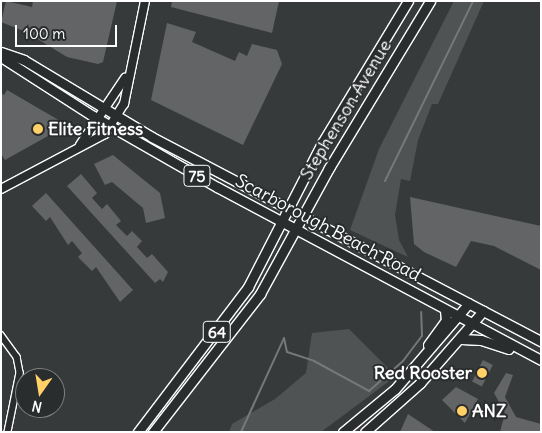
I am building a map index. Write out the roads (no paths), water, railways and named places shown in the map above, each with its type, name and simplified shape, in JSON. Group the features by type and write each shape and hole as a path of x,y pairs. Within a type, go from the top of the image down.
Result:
{"main road":[{"path":"1,189 105,134 124,104 128,73 145,1"},
{"name":"Stephenson Avenue","path":"138,432 215,335 248,287 291,210 322,143 408,1"},
{"name":"Stephenson Avenue","path":"153,432 244,316 430,1"},
{"name":"Scarborough Beach Road","path":"1,52 24,60 117,115 291,210 541,341"},
{"name":"Scarborough Beach Road","path":"1,57 101,120 284,223 539,359"},
{"path":"79,147 101,120 128,73"},
{"path":"343,432 382,402 411,373 469,303"},
{"path":"411,373 446,320 445,310"},
{"path":"365,432 420,383 474,325 483,311"},
{"path":"461,339 493,342 539,359"}],"street":[{"path":"1,335 17,358 20,373 8,432"}],"waterway":[{"path":"385,181 473,1"},
{"path":"241,432 284,338 287,352 314,361 369,391 403,361 422,336 421,312"}],"place":[{"name":"Elite Fitness","path":"38,129"},
{"name":"Red Rooster","path":"482,373"},
{"name":"ANZ","path":"462,411"}]}
